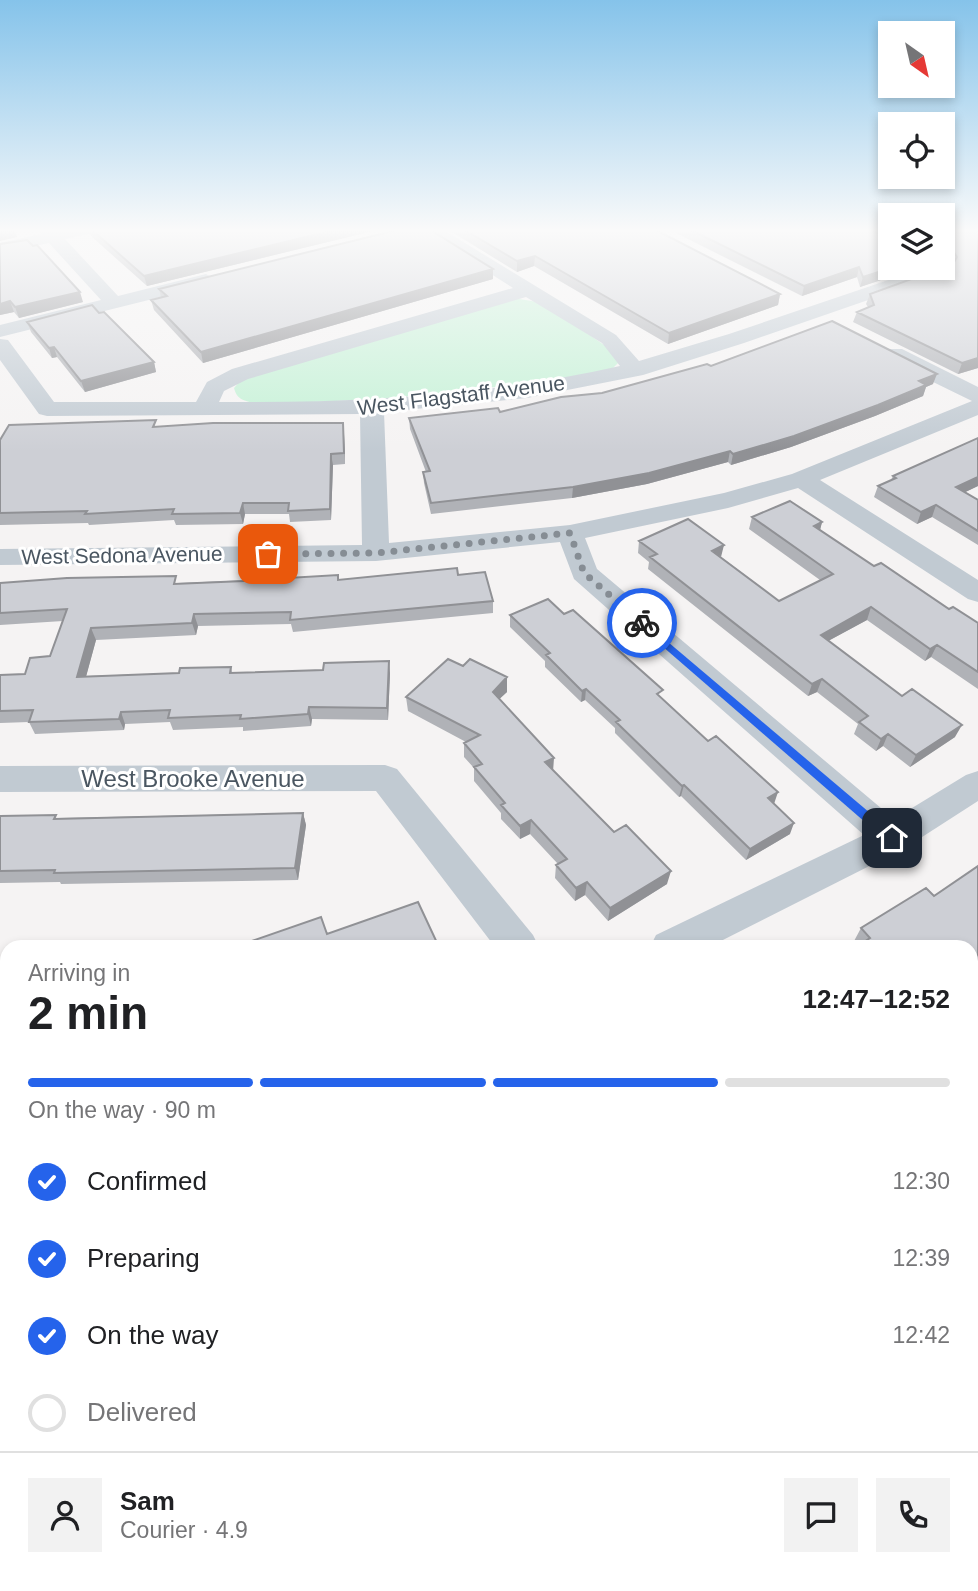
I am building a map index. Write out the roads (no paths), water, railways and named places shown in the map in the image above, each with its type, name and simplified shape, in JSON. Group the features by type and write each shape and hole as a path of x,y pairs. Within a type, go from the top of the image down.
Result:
{"street":[{"path":"0,331 113,303"},
{"path":"205,408 215,387 240,374 483,303"},
{"path":"550,303 609,339 635,370"},
{"path":"794,303 837,324"},
{"name":"West Flagstaff Avenue","path":"0,345 47,410 372,408 527,391 635,370 667,362 841,303"},
{"path":"872,342 978,396"},
{"name":"West Sedona Avenue","path":"0,557 376,553 570,533 728,500 802,479 978,407"},
{"path":"372,408 376,553"},
{"path":"802,479 978,593"},
{"path":"570,533 584,573 892,838"},
{"name":"West Brooke Avenue","path":"0,779 385,778 513,940"},
{"path":"684,940 892,838 978,784"}]}
